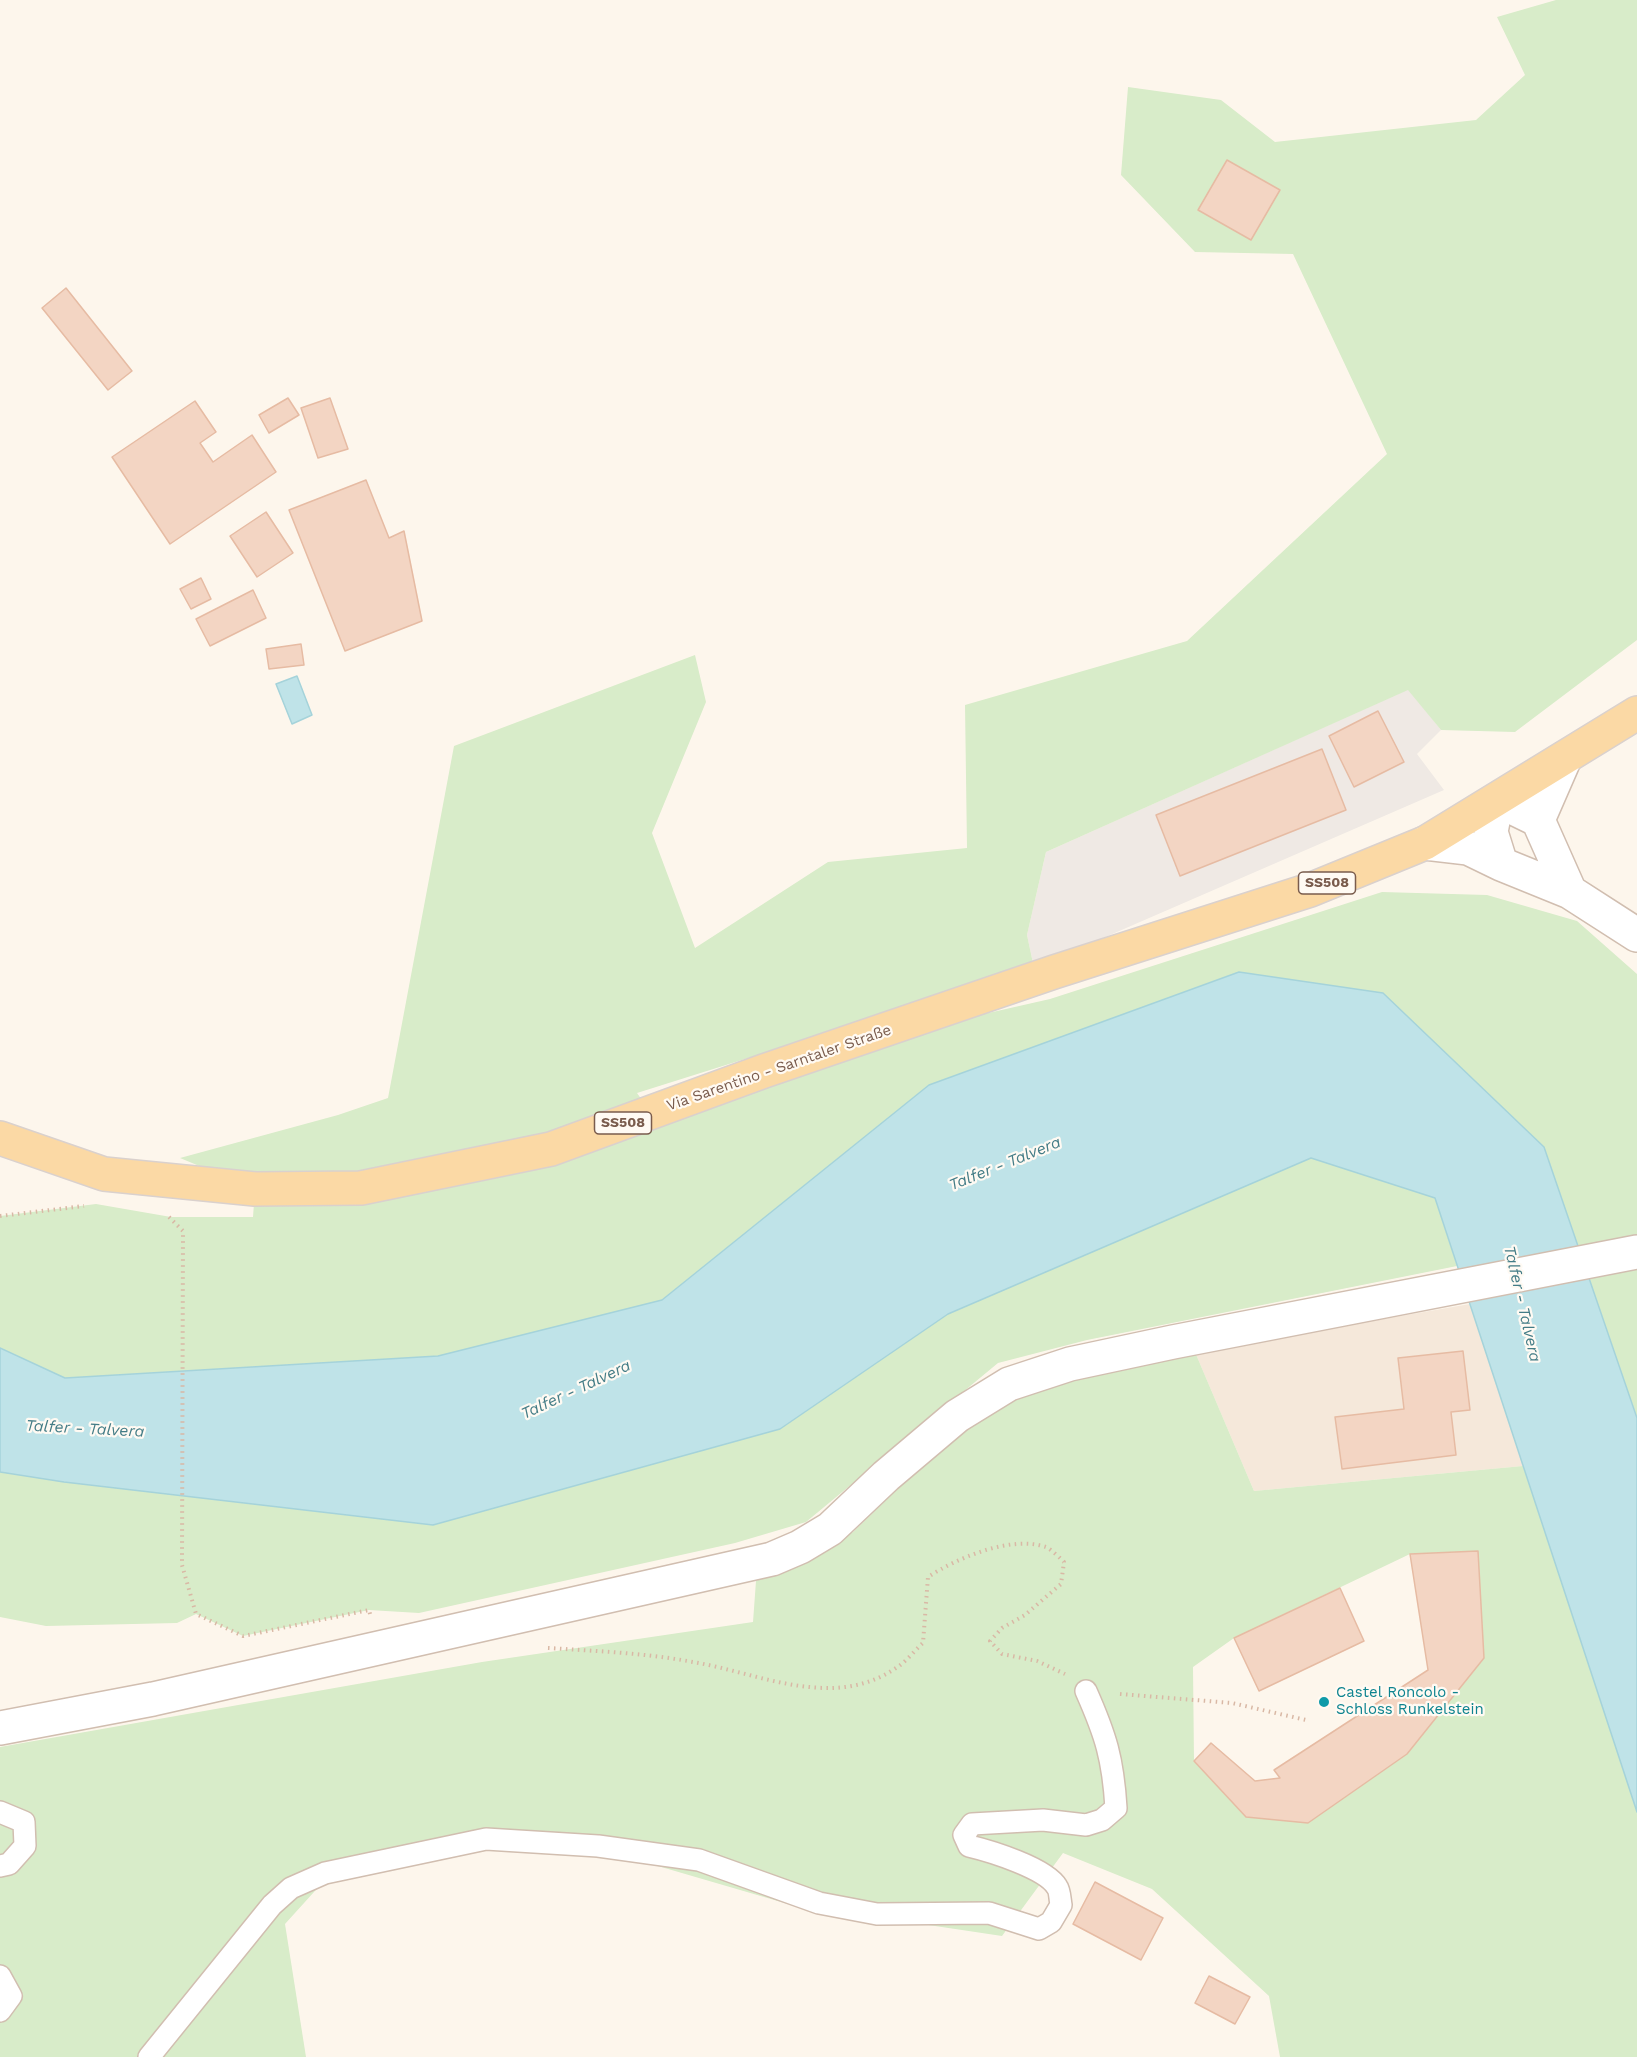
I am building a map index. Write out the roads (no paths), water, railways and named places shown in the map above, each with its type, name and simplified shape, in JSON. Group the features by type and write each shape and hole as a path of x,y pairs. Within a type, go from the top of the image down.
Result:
{"main road":[{"name":"SS508","path":"1497,800 1637,712"},
{"name":"Via Sarentino - Sarntaler Straße","path":"0,1138 104,1174 255,1190 361,1188 551,1149 764,1071 1053,972 1299,893 1425,843 1497,800"}],"street":[{"path":"1538,820 1565,758"},
{"path":"1500,864 1491,832 1497,800 1538,820 1570,892"},
{"path":"1425,843 1468,848 1500,864 1570,892 1637,934"},
{"path":"0,1728 153,1699 772,1559 830,1529 886,1476 957,1416 1009,1384 1070,1364 1173,1342 1637,1252"}],"lane":[{"path":"149,2057 272,1905 291,1888 325,1873 486,1839 598,1846 699,1860 819,1903 877,1914 989,1913 1039,1929 1051,1922 1061,1905 1058,1887 1045,1875 991,1852 969,1846 964,1835 972,1824 1043,1820 1086,1825 1102,1821 1116,1808 1113,1764 1102,1726 1086,1691"},
{"path":"0,1812 24,1822 25,1846 9,1864 0,1866"},
{"path":"0,1976 11,1996 0,2011"}],"water":[{"path":"297,676 312,715 292,724 276,684"},
{"name":"Talfer - Talvera","path":"1239,972 1383,993 1544,1147 1637,1418 1637,1812 1435,1198 1311,1158 948,1314 780,1429 433,1525 64,1482 0,1472 0,1348 65,1378 438,1356 662,1300 929,1085"}],"place":[{"name":"Castel Roncolo - Schloss Runkelstein","path":"1324,1702"}]}
